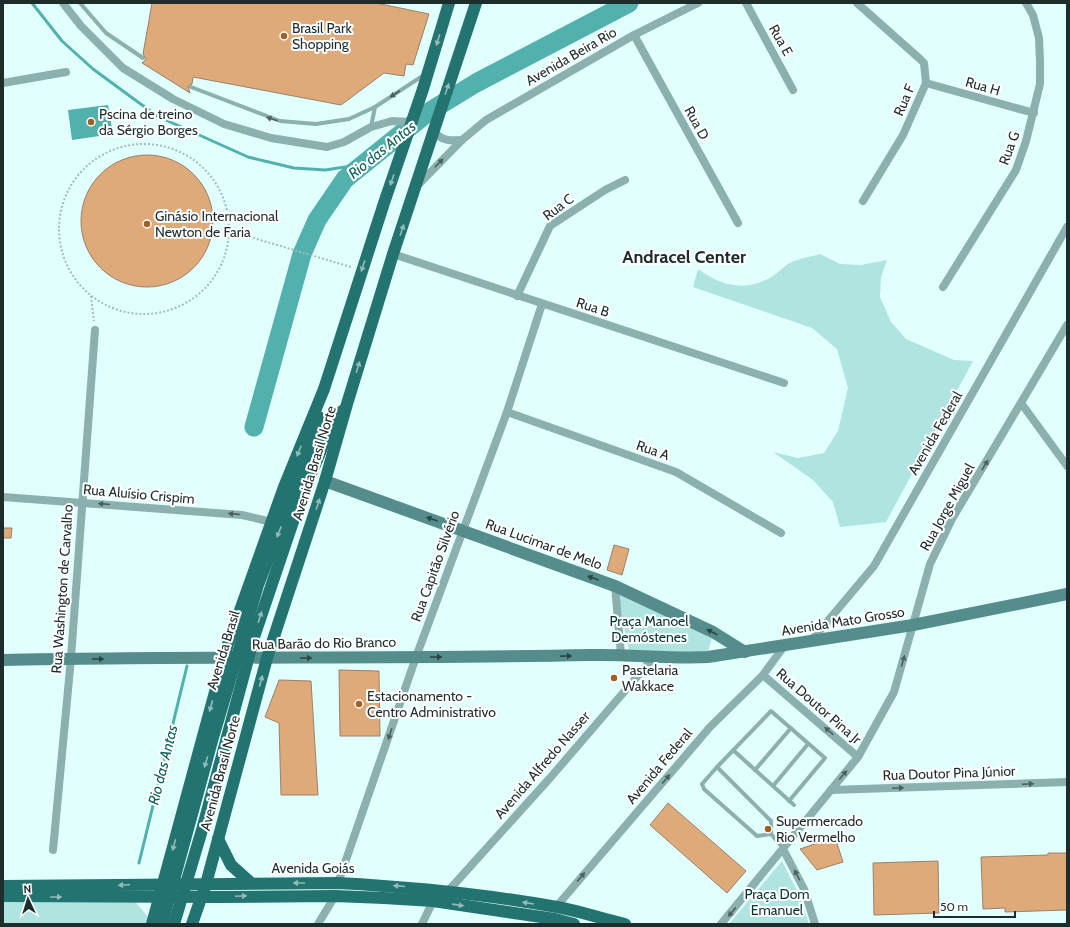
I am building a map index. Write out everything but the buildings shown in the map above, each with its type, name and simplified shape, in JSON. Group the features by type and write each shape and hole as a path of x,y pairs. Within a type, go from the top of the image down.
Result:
{"main road":[{"path":"428,73 449,3"},
{"name":"Avenida Brasil Norte","path":"192,924 206,884 267,658 325,482 347,404 434,128 476,3"},
{"name":"Avenida Brasil Norte","path":"152,924 223,659 272,522 324,389 428,73"},
{"name":"Avenida Brasil","path":"174,924 202,830 254,637 313,440 324,389"},
{"name":"Avenida Brasil","path":"162,924 212,741 256,592 297,497 333,422 347,404"},
{"name":"Rua Lucimar de Melo","path":"325,482 462,529 615,586 713,632 745,652"},
{"name":"Avenida Mato Grosso","path":"621,654 688,658 745,652 913,625 1067,594"},
{"name":"Rua Barão do Rio Branco","path":"3,660 70,658 223,659 621,654"},
{"path":"218,839 231,865 250,883"},
{"name":"Avenida Goiás","path":"3,886 338,882 449,890 554,917 574,924"},
{"name":"Avenida Goiás","path":"3,896 335,896 433,902 532,920 554,917 621,924"},
{"path":"133,897 139,899 148,908 152,924"}],"street":[{"path":"63,3 81,26 123,68 173,99 224,124 272,138 327,147 344,142 371,127 392,121 411,122"},
{"name":"Avenida Beira Rio","path":"416,187 462,140 486,120 634,35 698,3"},
{"name":"Rua E","path":"746,3 793,90"},
{"name":"Rua F","path":"857,3 924,63 926,83 903,135 863,201"},
{"name":"Rua G","path":"943,287 1016,170 1034,113 1040,84 1040,38 1033,16 1026,3"},
{"name":"Rua D","path":"634,35 738,223"},
{"path":"3,83 66,72"},
{"name":"Rua H","path":"926,83 1034,113"},
{"path":"434,128 444,140 462,140"},
{"name":"Rua C","path":"517,296 550,226 605,190 625,180"},
{"name":"Avenida Federal","path":"811,641 874,566 1067,227"},
{"name":"Rua B","path":"394,254 517,296 784,383"},
{"name":"Rua Capitão Silvério","path":"338,882 462,529 507,412 542,304"},
{"name":"Rua Jorge Miguel","path":"721,924 858,757 894,692 930,564 952,519 1067,325"},
{"name":"Rua Washington de Carvalho","path":"53,850 70,658 95,330"},
{"path":"1021,403 1067,466"},
{"name":"Rua A","path":"507,412 676,472 781,533"},
{"name":"Rua Aluísio Crispim","path":"3,497 242,515 272,522"},
{"path":"615,586 621,654"},
{"name":"Avenida Federal","path":"554,917 710,727 763,675 785,645"},
{"name":"Avenida Alfredo Nasser","path":"449,890 550,778 654,657"},
{"name":"Rua Doutor Pina Jr","path":"763,675 858,757"},
{"name":"Rua Doutor Pina Júnior","path":"831,790 1067,782"},
{"path":"783,849 804,889 815,924"},
{"path":"318,924 335,896"},
{"path":"422,924 433,902"}],"lane":[{"path":"80,3 106,33 143,58"},
{"path":"191,87 280,121 316,124 343,121 375,107 428,73"},
{"path":"371,127 375,107"},
{"path":"771,834 757,836 704,789 702,784 771,711 792,728 825,760 789,801"},
{"path":"755,770 792,728"},
{"path":"773,786 808,744"},
{"path":"733,750 794,805"},
{"path":"717,767 771,821 771,834 783,849"}],"path":[{"path":"158,145 185,154 205,169 216,183 224,198 230,231 227,250 221,267 210,282 192,300 174,309 158,314 141,314 114,309 90,296 78,283 68,268 61,251 60,214 68,190 77,176 88,165 107,153 129,146 158,145"},
{"path":"230,231 362,270"},
{"path":"90,296 95,330"}],"green space":[{"path":"820,254 840,264 861,265 887,260 881,277 880,297 891,322 906,339 954,360 973,361 886,522 840,527 833,502 813,480 773,452 798,458 824,453 838,431 848,388 837,349 812,328 693,287 698,269 716,280 744,286 763,281 773,276 794,261"},
{"name":"Praça Manoel Demóstenes","path":"616,589 713,634 707,655 629,651"},
{"name":"Praça Dom Emanuel","path":"782,861 799,895 809,924 729,924"},
{"path":"3,899 134,900 151,921 150,924 3,924"}],"shaded area":[{"name":"Pscina de treino da Sérgio Borges","path":"108,105 113,134 72,140 68,110"}],"waterway":[{"path":"32,3 62,41 93,69 157,116 248,157 294,168 325,170 365,164"},
{"name":"Rio das Antas","path":"254,427 302,254 317,220 345,179 427,113 476,83 629,3"},
{"name":"Rio das Antas","path":"139,863 187,666"}],"place":[{"name":"Brasil Park Shopping","path":"284,36"},
{"name":"Pscina de treino da Sérgio Borges","path":"91,122"},
{"name":"Ginásio Internacional Newton de Faria","path":"147,224"},
{"name":"Pastelaria Wakkace","path":"614,678"},
{"name":"Estacionamento - Centro Administrativo","path":"359,704"},
{"name":"Supermercado Rio Vermelho","path":"768,829"}],"district":[{"name":"Andracel Center","path":"684,257"}]}
